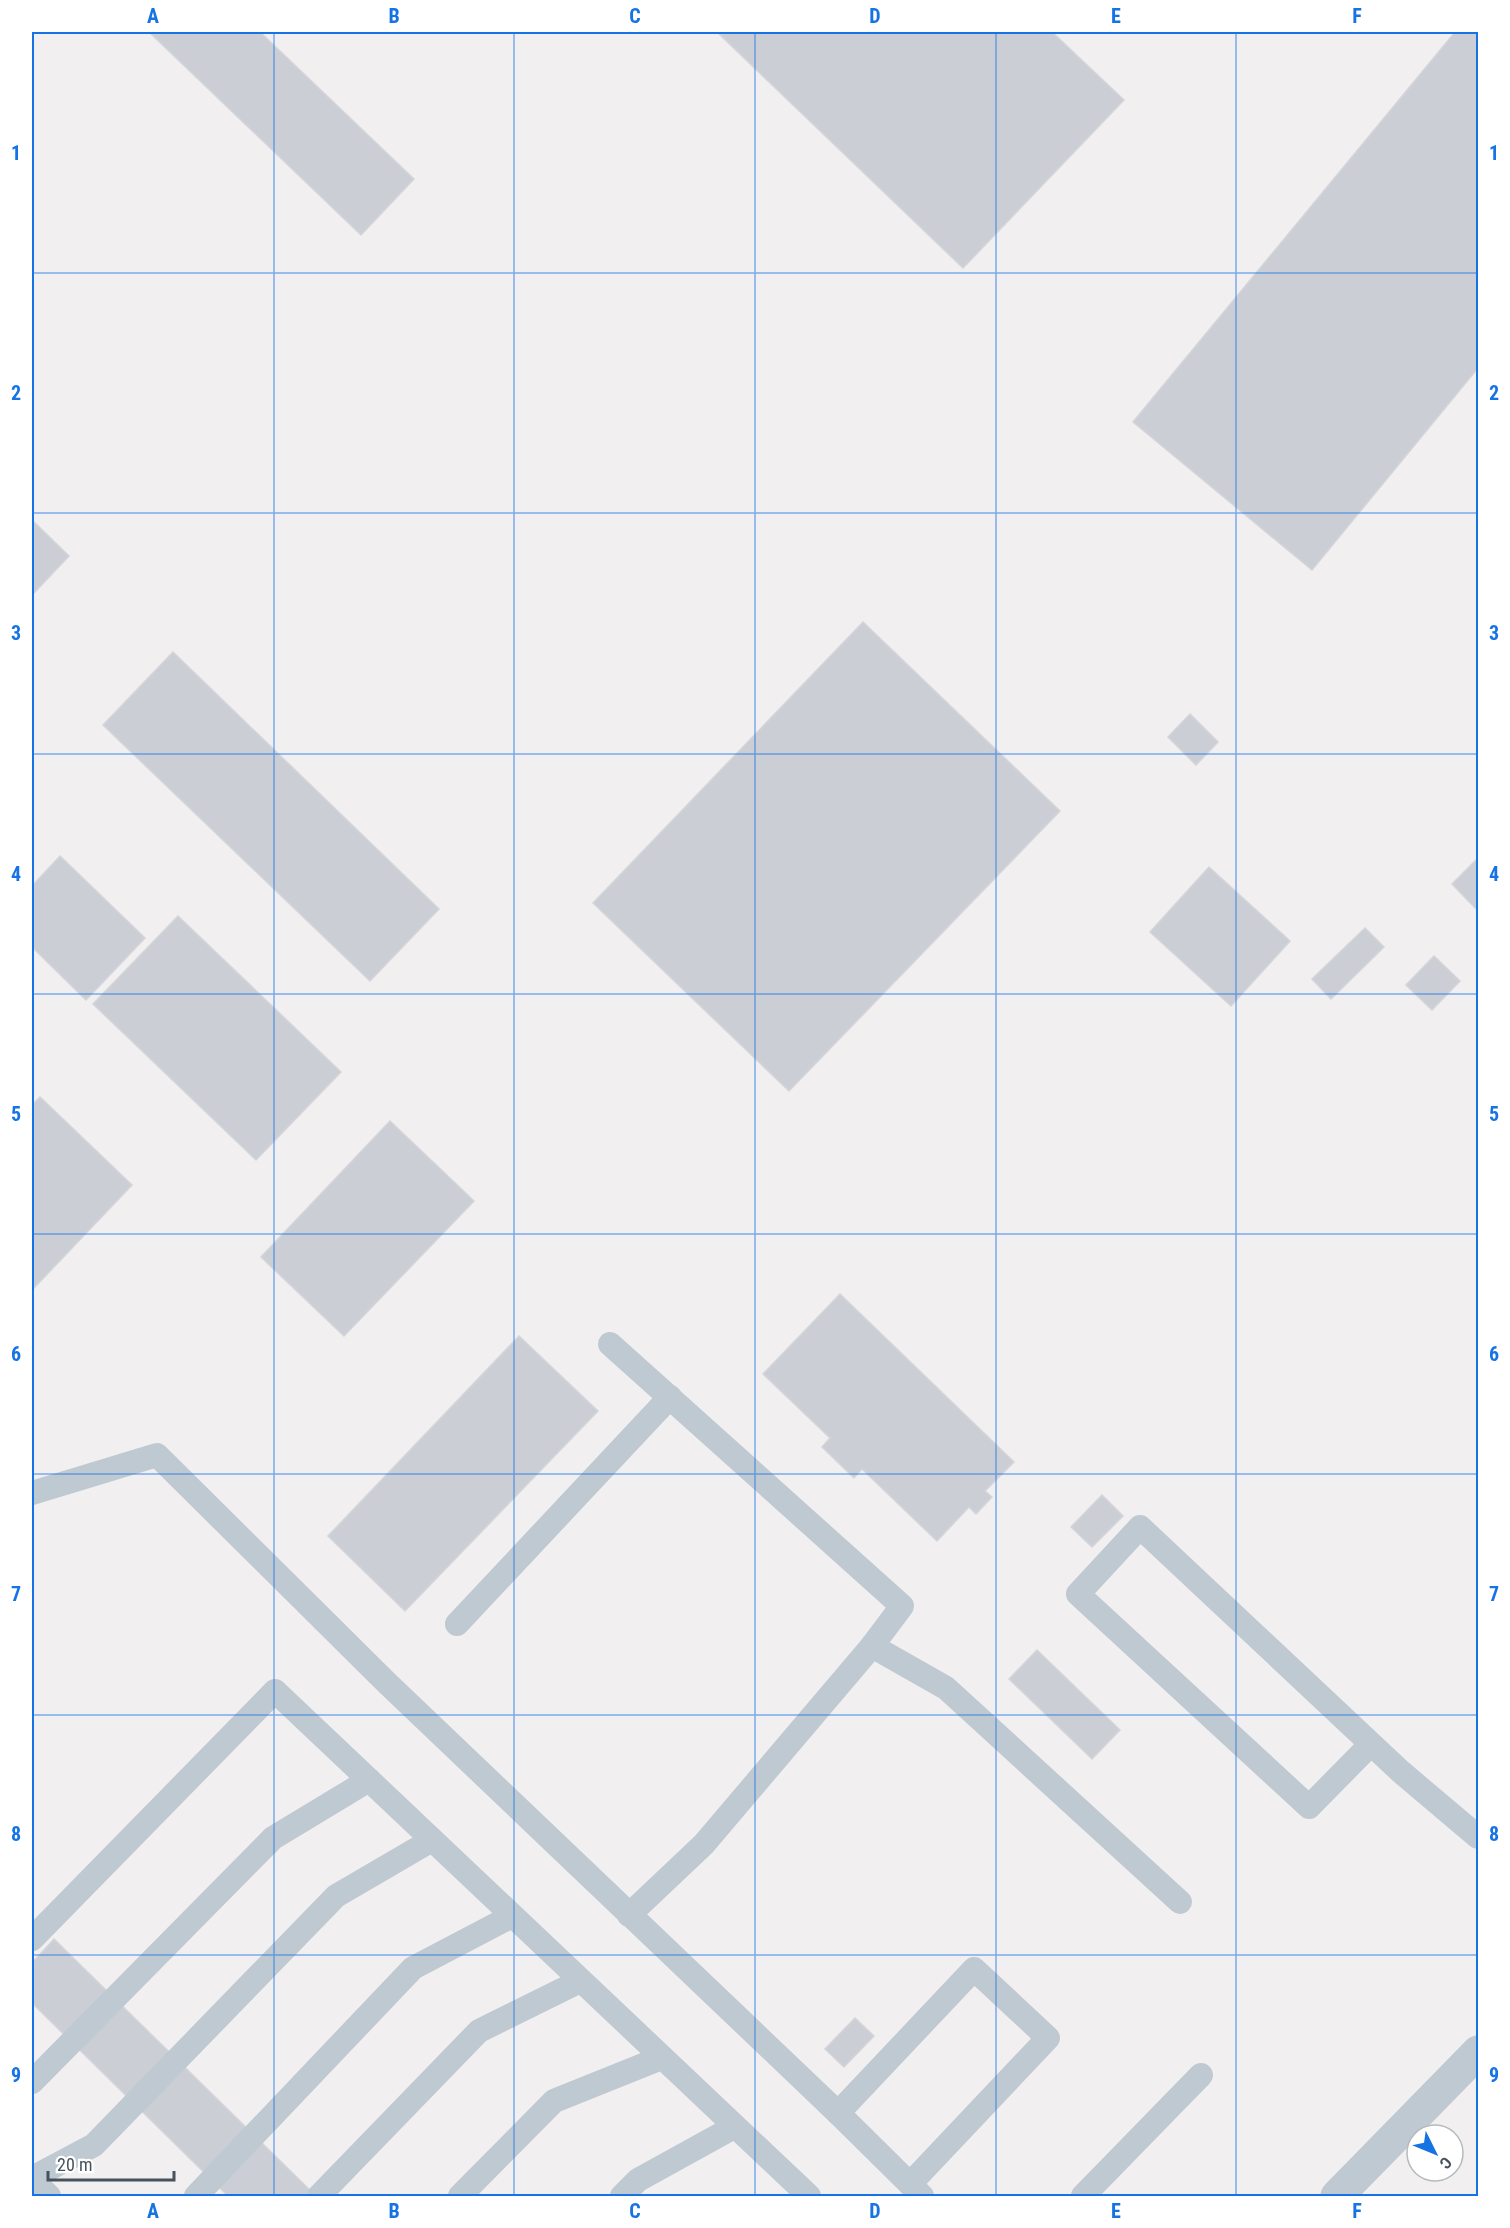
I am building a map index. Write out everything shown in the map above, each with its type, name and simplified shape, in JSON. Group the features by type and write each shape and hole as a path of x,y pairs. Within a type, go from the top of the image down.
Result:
{"street":[{"path":"1337,2196 1479,2052"}],"lane":[{"path":"610,1344 902,1606 872,1646 704,1844 629,1915"},
{"path":"457,1624 670,1397"},
{"path":"32,1493 157,1455 387,1683 916,2190 1048,2038 975,1969 838,2113"},
{"path":"1371,1744 1310,1807 1078,1594 1140,1527 1371,1744 1479,1837"},
{"path":"872,1646 946,1688 1180,1902"},
{"path":"32,1939 275,1691 808,2196"},
{"path":"32,2082 273,1838 369,1780"},
{"path":"49,2196 32,2179 94,2145 336,1896 432,1840"},
{"path":"196,2196 413,1968 512,1916"},
{"path":"319,2196 479,2031 580,1981"},
{"path":"460,2196 554,2101 661,2058"},
{"path":"1083,2196 1201,2075"},
{"path":"622,2196 638,2180 734,2127"}],"building":[{"path":"149,32 260,32 414,179 361,235"},
{"path":"717,32 1052,32 1124,100 963,268"},
{"path":"1455,32 1478,32 1478,368 1312,570 1133,422"},
{"path":"32,520 69,556 32,595"},
{"path":"863,622 1060,811 789,1091 593,903"},
{"path":"173,652 439,909 370,981 103,725"},
{"path":"1190,714 1218,742 1196,765 1168,737"},
{"path":"60,856 145,938 86,1000 32,947 32,886"},
{"path":"1478,858 1478,911 1452,884"},
{"path":"1209,867 1290,941 1231,1006 1150,932"},
{"path":"178,916 341,1072 256,1160 93,1004"},
{"path":"1365,928 1384,947 1331,999 1312,979"},
{"path":"1434,956 1460,981 1432,1010 1406,985"},
{"path":"40,1097 132,1185 32,1290 32,1105"},
{"path":"390,1121 474,1201 344,1336 261,1257"},
{"path":"840,1294 1014,1462 985,1491 992,1497 976,1514 969,1507 937,1541 862,1469 854,1478 822,1447 830,1438 763,1374"},
{"path":"519,1336 598,1411 405,1611 328,1536"},
{"path":"1102,1495 1123,1516 1092,1547 1071,1527"},
{"path":"1037,1650 1120,1730 1092,1759 1009,1679"},
{"path":"54,1939 316,2196 228,2196 32,2003 32,1963"},
{"path":"855,2018 874,2036 844,2067 825,2049"}]}
